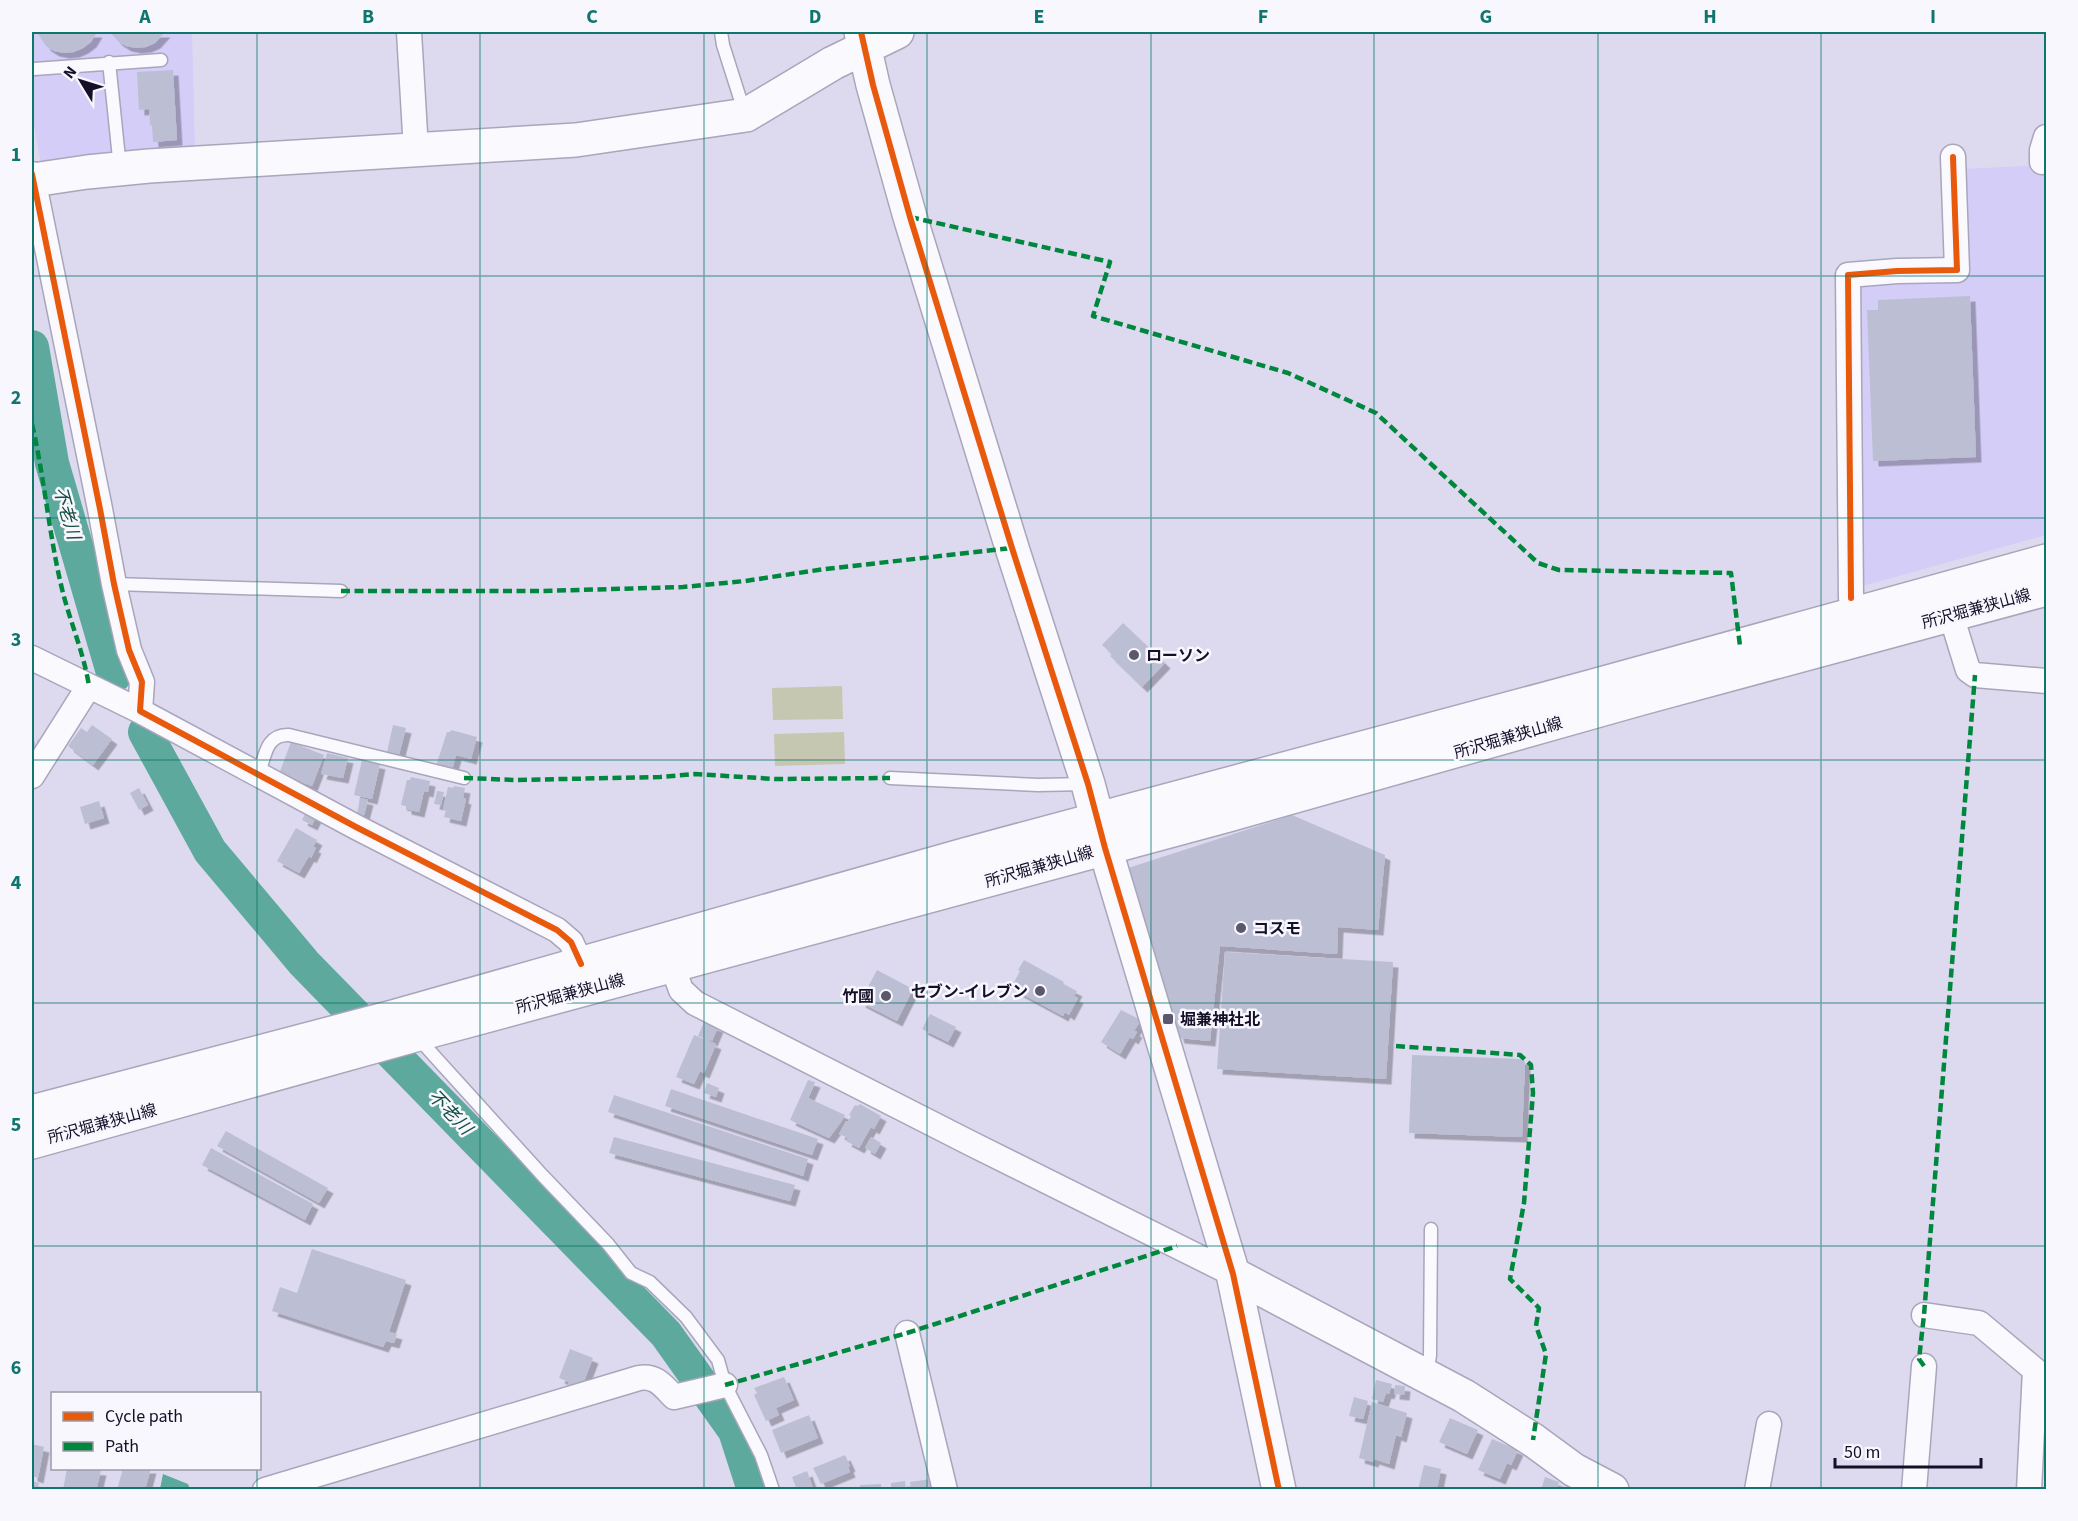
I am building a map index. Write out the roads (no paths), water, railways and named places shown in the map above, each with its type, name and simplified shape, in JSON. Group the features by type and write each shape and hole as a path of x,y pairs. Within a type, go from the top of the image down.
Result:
{"main road":[{"path":"32,177 120,169 576,140 746,115 832,63 863,40 897,32"},
{"path":"863,40 916,239 1088,784 1233,1274 1279,1490"},
{"name":"所沢堀兼狭山線","path":"32,1112 406,1029 672,965 1101,834 1719,652 2046,561"},
{"name":"所沢堀兼狭山線","path":"406,1029 581,964 854,886 1101,834 1642,698 2046,589"},
{"name":"所沢堀兼狭山線","path":"32,1142 351,1040"},
{"path":"1233,1274 1427,1375 1503,1421 1574,1470 1612,1490"}],"street":[{"path":"409,32 416,150"},
{"path":"2042,162 2042,150 2046,137"},
{"path":"1851,598 1848,275 1957,270 1953,157"},
{"path":"32,177 114,584 129,650 142,682 140,711"},
{"path":"1951,615 1968,670 1975,675 2046,681"},
{"path":"32,658 140,711 356,827 557,930 571,942 581,964"},
{"path":"32,776 89,686"},
{"path":"672,965 681,990 695,1003 1233,1274"},
{"path":"1924,1316 1979,1323 2035,1370 2029,1490"},
{"path":"907,1334 945,1490"},
{"path":"1914,1490 1924,1366"},
{"path":"265,1490 639,1378 648,1376 657,1380 674,1397 725,1384"},
{"path":"1757,1490 1769,1424"}],"lane":[{"path":"721,32 723,45 746,115"},
{"path":"34,69 161,60"},
{"path":"109,62 120,169"},
{"path":"114,584 341,591"},
{"path":"259,774 271,740 280,735 289,735 464,778"},
{"path":"890,778 1038,785 1088,784"},
{"path":"406,1029 608,1244 631,1273 650,1282 686,1317 718,1360 725,1384 761,1455 773,1490"},
{"path":"1427,1375 1430,1355 1431,1228"}],"waterway":[{"name":"不老川","path":"32,347 52,463 114,676"},
{"name":"不老川","path":"145,732 210,851 304,963 666,1334 735,1431 754,1490"}],"place":[{"name":"ローソン","path":"1134,655"},
{"name":"コスモ","path":"1241,928"},
{"name":"セブン-イレブン","path":"1040,991"},
{"name":"竹國","path":"886,996"},
{"name":"堀兼神社北","path":"1168,1019"}]}
